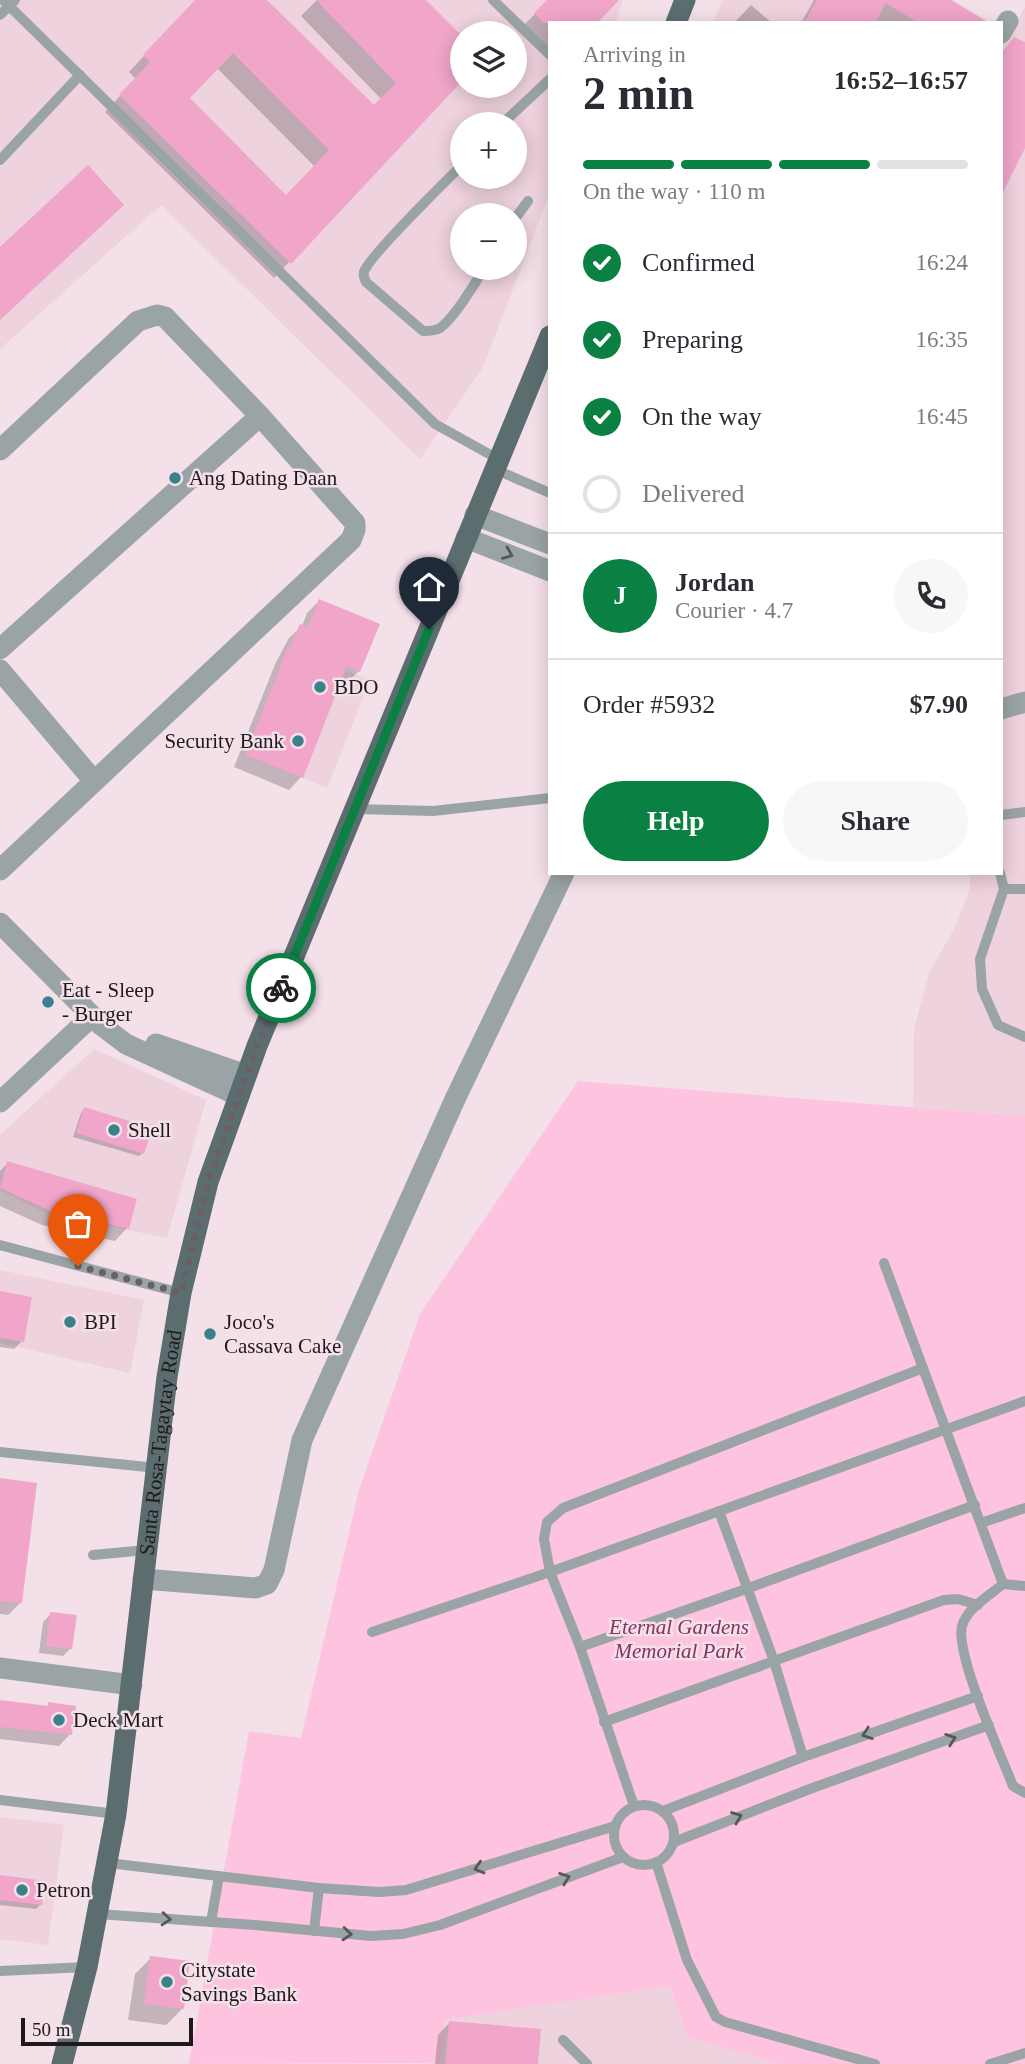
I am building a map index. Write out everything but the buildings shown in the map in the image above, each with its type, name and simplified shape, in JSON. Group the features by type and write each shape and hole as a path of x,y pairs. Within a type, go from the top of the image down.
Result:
{"main road":[{"path":"677,21 685,0"},
{"name":"Santa Rosa-Tagaytay Road","path":"62,2064 87,1967 116,1814 167,1377 181,1293 208,1182 246,1075 548,341"}],"street":[{"path":"0,450 138,321 157,315 165,317 260,416 355,523 354,536 342,550 0,870"},
{"path":"0,649 260,416"},
{"path":"475,515 548,543"},
{"path":"466,538 548,570"},
{"path":"0,670 94,781"},
{"path":"1003,708 1025,702"},
{"path":"143,1579 256,1588 267,1584 274,1570 302,1440 456,1097 563,875"},
{"path":"0,923 92,1016 126,1044 239,1096"},
{"path":"0,1102 92,1016"},
{"path":"110,1031 130,1033 246,1075"},
{"path":"0,1668 132,1685"}],"lane":[{"path":"493,0 548,53"},
{"path":"0,15 9,2 435,424 496,464 548,492"},
{"path":"0,160 80,75"},
{"path":"515,112 548,81"},
{"path":"450,177 392,237 365,269 363,276 366,282 423,331 440,327 476,280"},
{"path":"355,809 433,811 548,799"},
{"path":"1003,815 1025,812"},
{"path":"1000,875 1004,889 980,959 982,989 998,1025 1025,1037"},
{"path":"1004,889 1025,889"},
{"path":"0,1245 181,1293"},
{"path":"884,1264 1003,1584"},
{"path":"634,1806 580,1647 550,1572 544,1539 547,1522 563,1508 923,1368"},
{"path":"372,1632 550,1572 1025,1402"},
{"path":"0,1452 157,1468"},
{"path":"580,1647 746,1590 975,1505"},
{"path":"981,1523 1025,1508"},
{"path":"719,1511 774,1661 803,1757"},
{"path":"93,1555 146,1550"},
{"path":"1025,1586 1003,1584 978,1605 967,1616 962,1627 961,1643 978,1696 1013,1786 1025,1793"},
{"path":"604,1722 944,1601 958,1599 978,1605"},
{"path":"663,1811 803,1757 978,1696"},
{"path":"674,1842 815,1787 989,1726"},
{"path":"0,1800 116,1814"},
{"path":"649,1805 663,1811 674,1830 674,1842 664,1857 656,1862 638,1865 623,1857 615,1844 615,1826 619,1818 634,1806 649,1805"},
{"path":"107,1863 319,1888 379,1892 406,1890 615,1826"},
{"path":"98,1914 371,1936 403,1934 440,1925 623,1857"},
{"path":"656,1862 687,1960 716,2017 725,2022 874,2064"},
{"path":"211,1922 219,1876"},
{"path":"314,1931 319,1888"},
{"path":"0,1971 87,1967"},
{"path":"564,2040 587,2064"},
{"path":"990,2064 1025,2053"}],"shaded area":[{"path":"0,0 623,0 616,21 548,21 548,198 527,252 527,203 450,203 450,280 516,280 483,367 420,459 161,205 0,349"},
{"path":"722,0 953,0 988,21 714,21"},
{"path":"1025,7 1025,1116 913,1107 914,1029 929,973 954,929 970,888 970,875 1003,875 1003,44"},
{"path":"288,647 370,680 327,788 245,755"},
{"path":"94,1049 206,1100 167,1238 46,1213 0,1190 0,1135"},
{"name":"BPI","path":"0,1270 144,1300 130,1373 0,1343"},
{"path":"0,1817 64,1825 48,1945 0,1939"},
{"path":"670,1986 687,2037 779,2064 417,2064 440,2063 443,2020"}],"green space":[{"name":"Eternal Gardens Memorial Park","path":"578,1081 1025,1116 1025,2064 779,2064 687,2037 670,1986 444,2020 440,2063 189,2064 249,1731 301,1738 359,1490 420,1314"}],"way so far":[{"path":"78,1266 181,1293 208,1182 281,988"}],"place":[{"name":"Ang Dating Daan","path":"175,478"},
{"name":"BDO","path":"320,687"},
{"name":"Security Bank","path":"298,741"},
{"name":"Eat - Sleep - Burger","path":"48,1002"},
{"name":"Shell","path":"114,1130"},
{"name":"BPI","path":"70,1322"},
{"name":"Joco's Cassava Cake","path":"210,1334"},
{"name":"Deck Mart","path":"59,1720"},
{"name":"Petron","path":"22,1890"},
{"name":"Citystate Savings Bank","path":"167,1982"}],"route":[{"path":"281,988 429,629"}]}
